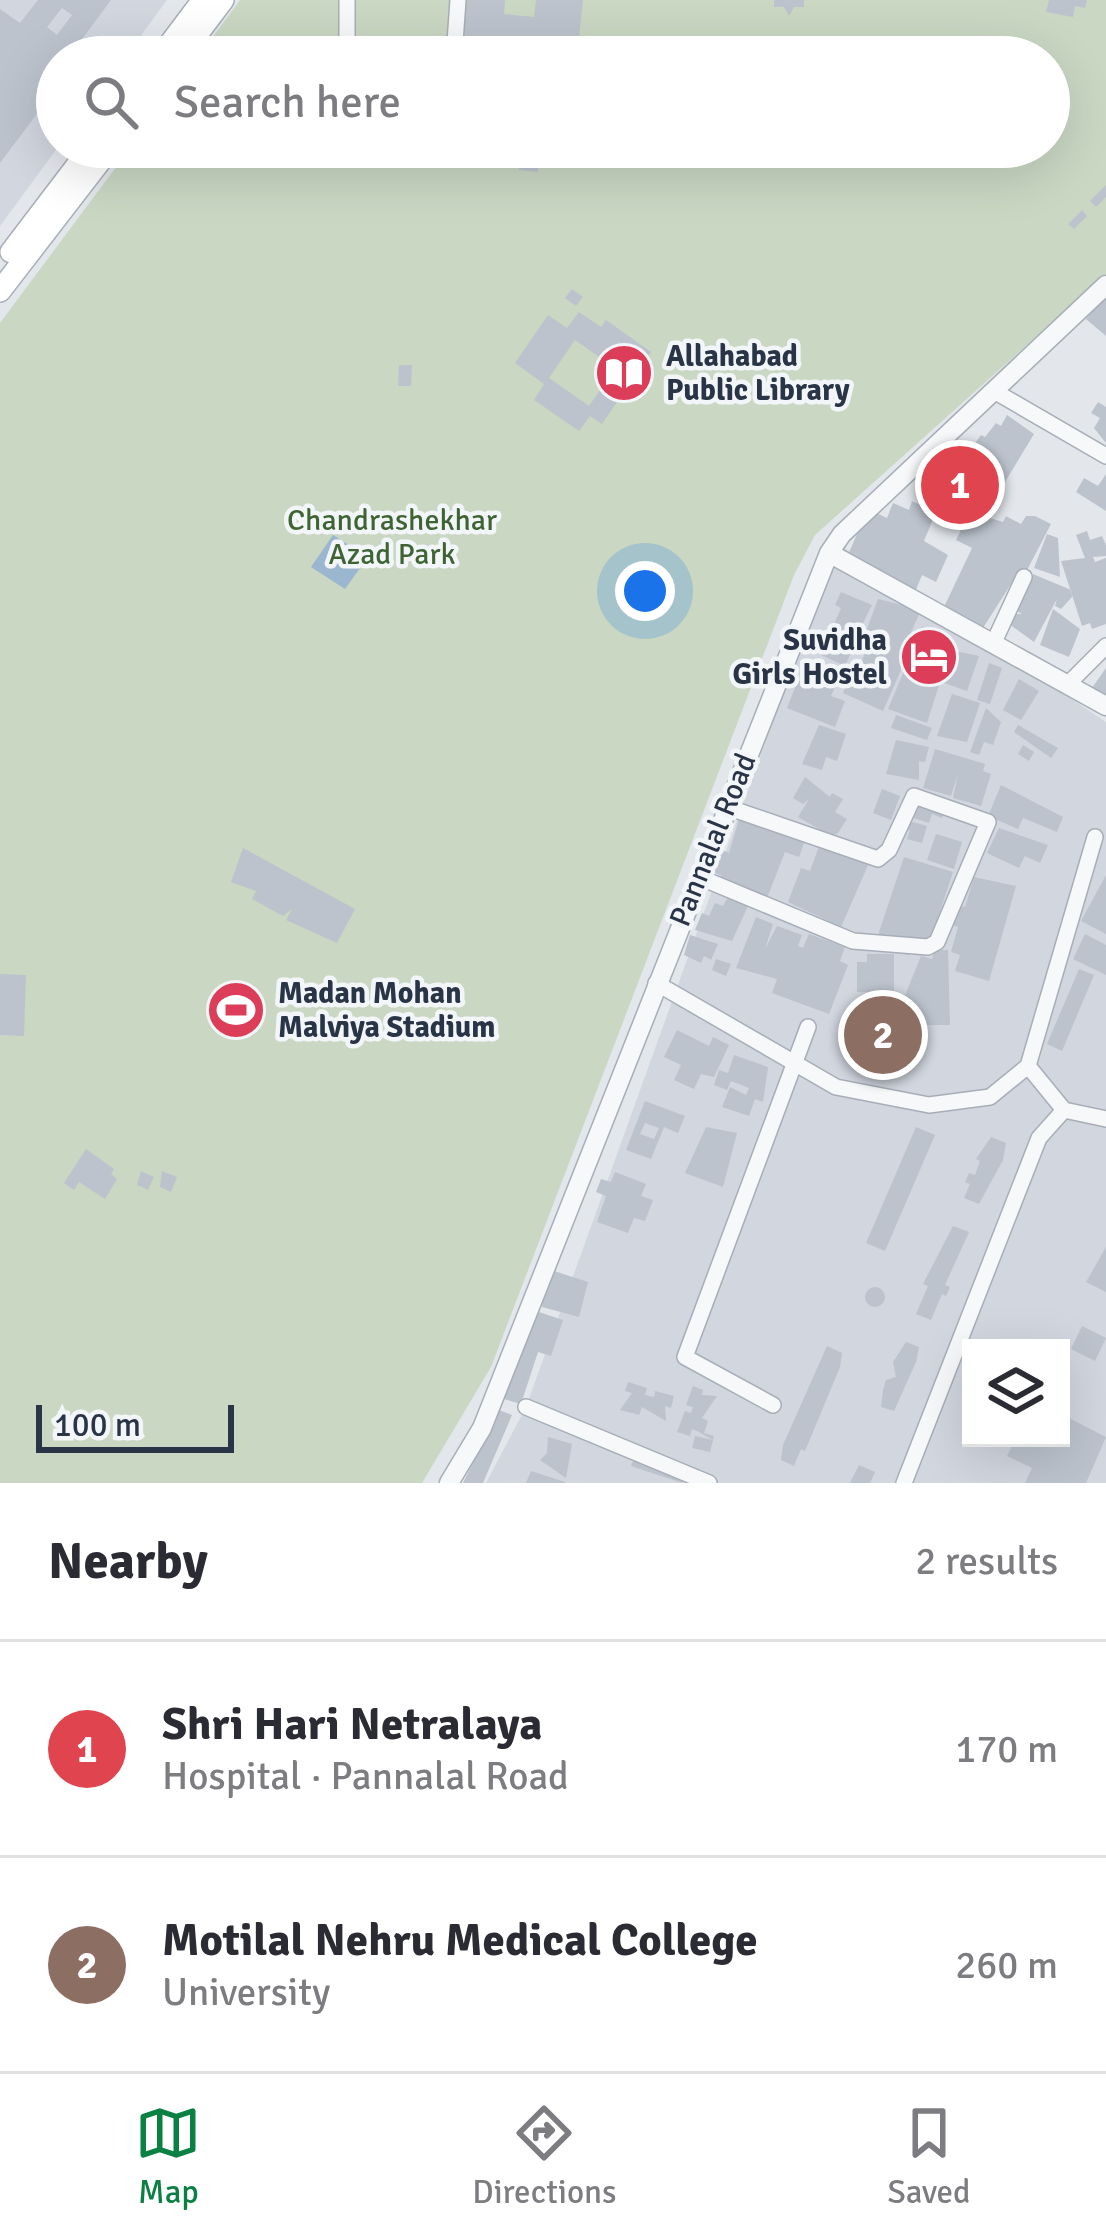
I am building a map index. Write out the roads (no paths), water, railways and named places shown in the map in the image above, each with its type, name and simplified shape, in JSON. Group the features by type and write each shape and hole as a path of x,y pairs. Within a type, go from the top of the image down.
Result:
{"main road":[{"path":"176,36 203,0"},
{"path":"196,36 223,0"},
{"path":"0,267 76,168"},
{"path":"0,291 95,168"}],"street":[{"path":"346,0 347,36"},
{"path":"455,36 458,0"},
{"name":"Pannalal Road","path":"448,1483 482,1428 829,553 842,534 1106,285"},
{"path":"994,391 1106,456"},
{"path":"829,553 1106,706"},
{"path":"994,642 1024,577"},
{"path":"1069,683 1106,646"},
{"path":"699,877 853,941 928,947 937,942 988,822 914,796 889,850 878,859 727,807"},
{"path":"656,983 836,1087 929,1105 990,1097 1028,1066 1095,837"},
{"path":"773,1405 685,1357 808,1027"},
{"path":"1028,1066 1064,1110 1088,1111 1106,1119"},
{"path":"904,1483 1039,1138 1064,1110"},
{"path":"526,1407 709,1483"}],"water":[{"path":"333,535 368,557 345,589 311,567"}],"place":[{"name":"Allahabad Public Library","path":"624,373"},
{"name":"Shri Hari Netralaya","path":"960,485"},
{"name":"Suvidha Girls Hostel","path":"929,657"},
{"name":"Madan Mohan Malviya Stadium","path":"236,1010"},
{"name":"Motilal Nehru Medical College","path":"883,1035"}],"park label":[{"name":"Chandrashekhar Azad Park","path":"392,537"}]}
